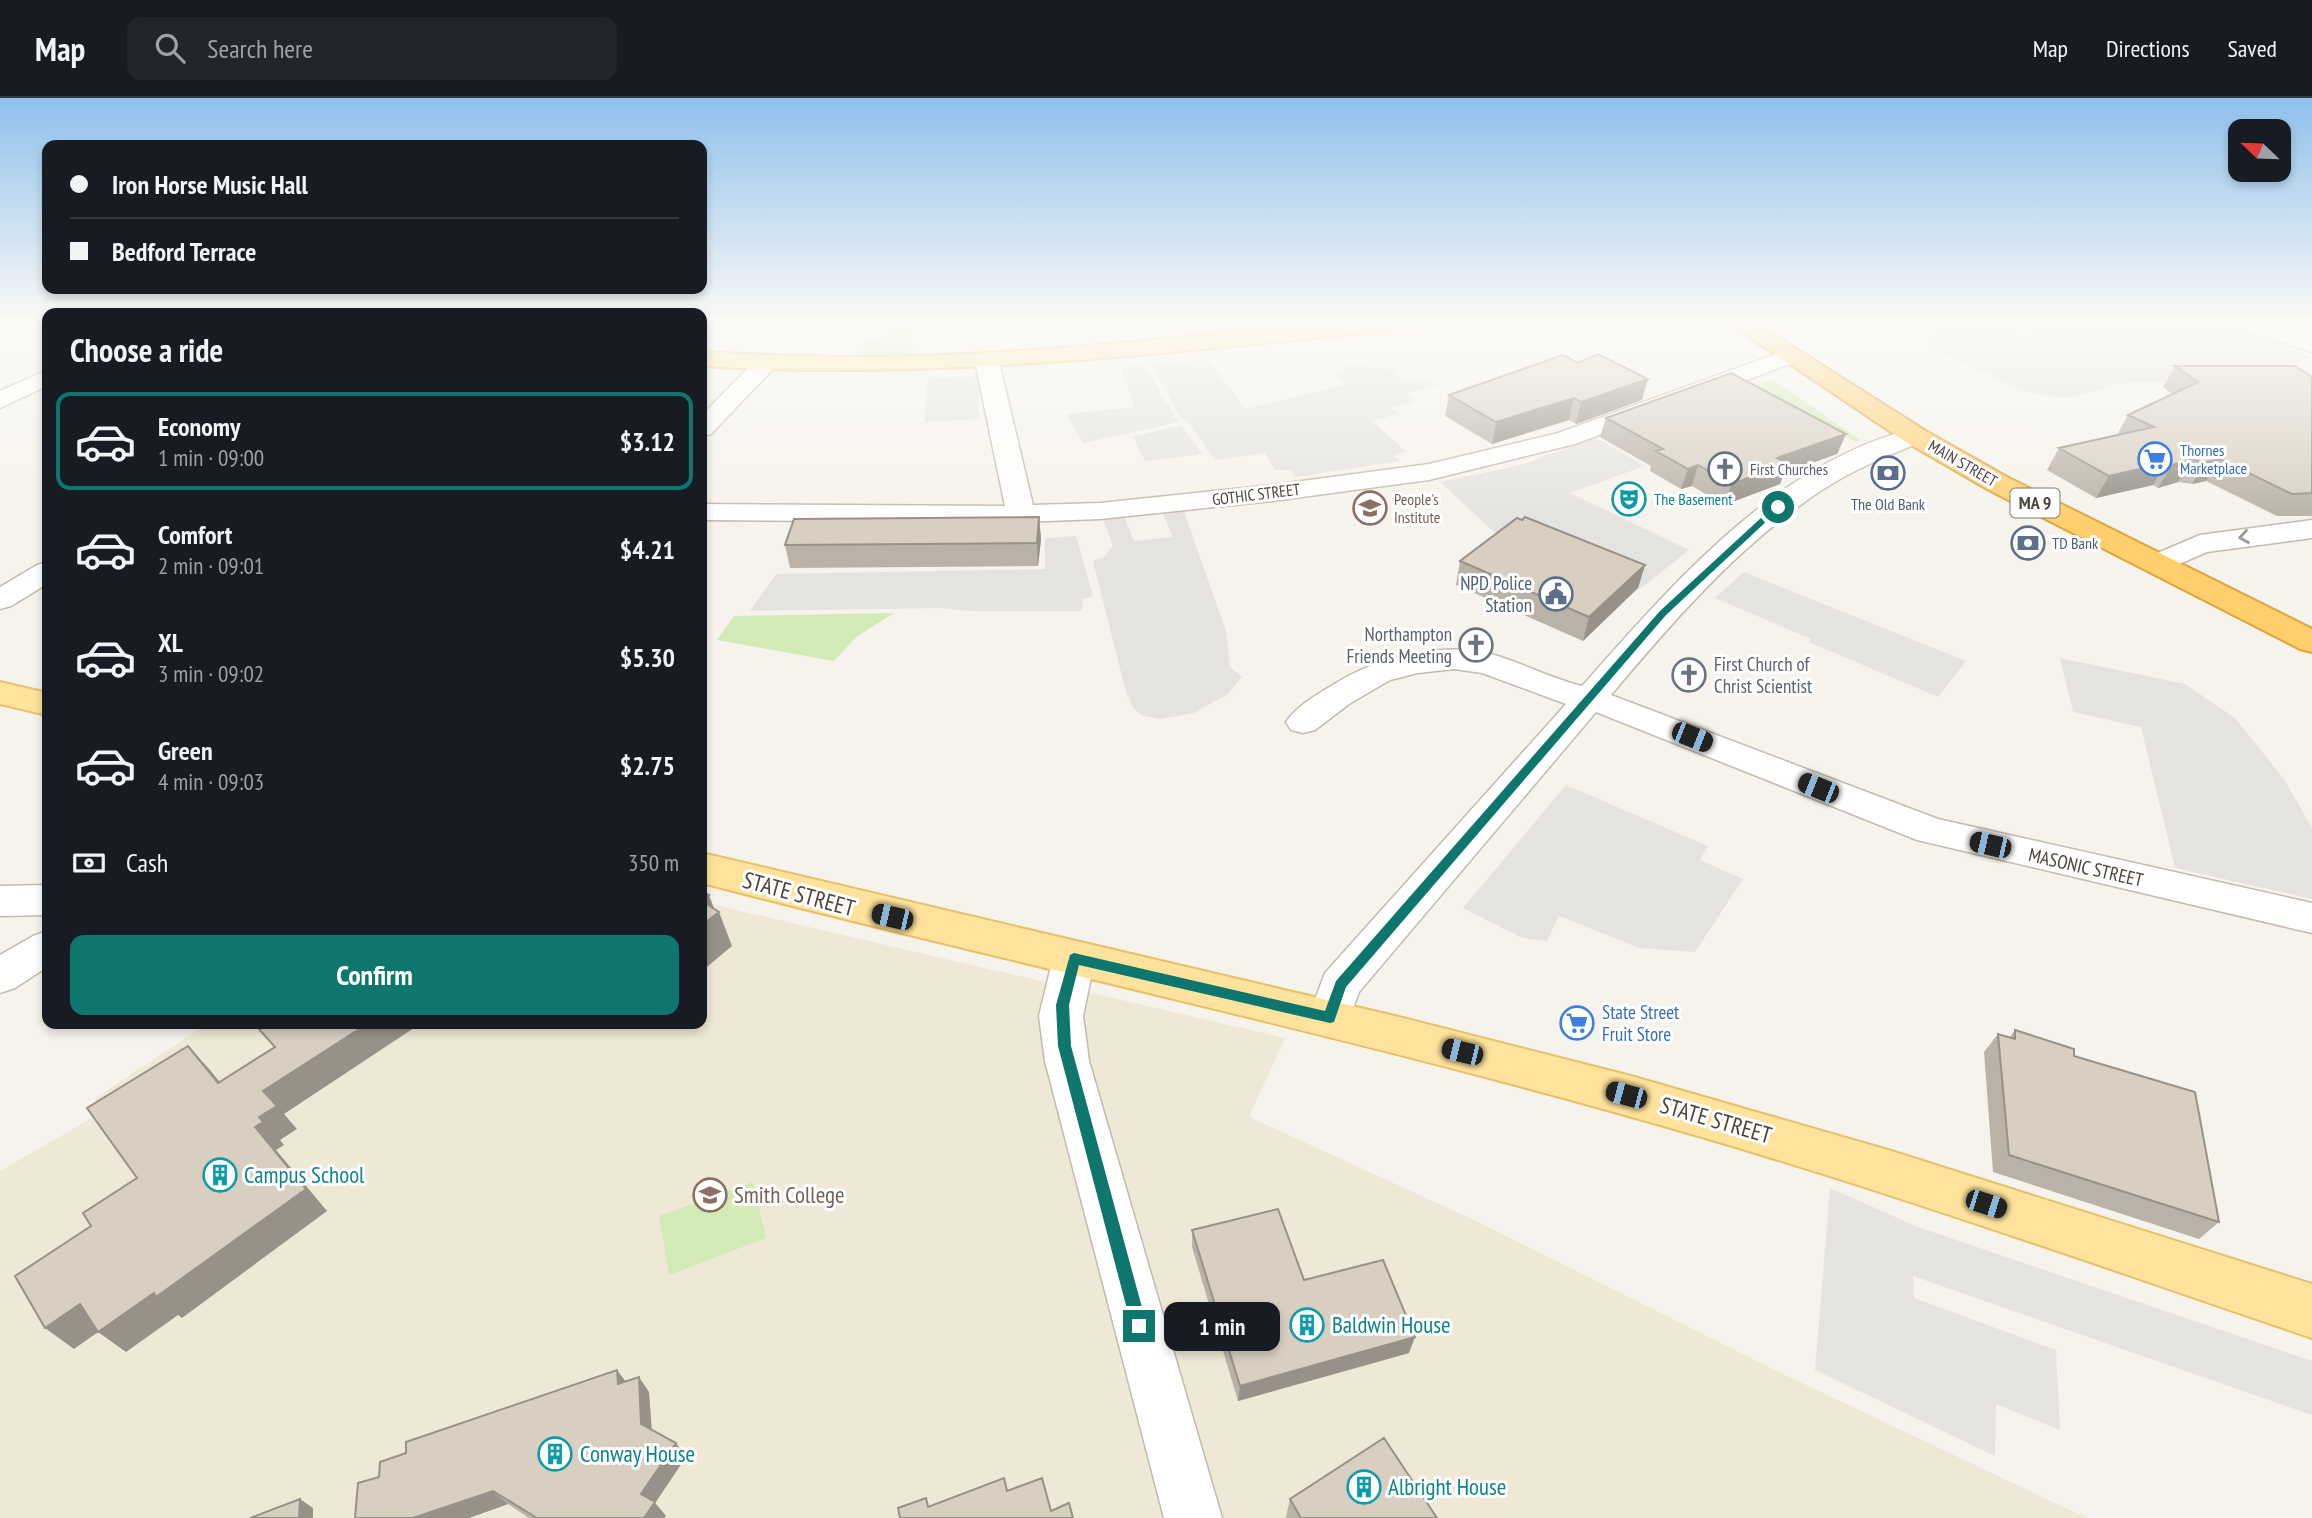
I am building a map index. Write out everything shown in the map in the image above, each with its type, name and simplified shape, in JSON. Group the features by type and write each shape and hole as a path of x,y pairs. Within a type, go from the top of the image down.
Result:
{"highway":[{"name":"MAIN STREET","path":"1840,388 1915,436 1997,483 2312,641"}],"main road":[{"path":"0,693 42,703"},
{"name":"STATE STREET","path":"707,869 874,913 1330,1018 1744,1127 2312,1311"}],"street":[{"path":"0,401 25,388"},
{"path":"707,424 741,388"},
{"path":"993,388 1021,514"},
{"name":"GOTHIC STREET","path":"707,512 1021,514 1147,507 1429,472 1566,439 1703,388"},
{"path":"1330,1018 1340,985 1663,613 1778,507 1812,483 1876,448 1915,436"},
{"path":"2158,563 2200,544 2312,529"},
{"path":"0,600 42,574"},
{"name":"MASONIC STREET","path":"1303,722 1337,697 1378,673 1418,663 1454,659 1489,664 1553,689 1590,698 1930,831 2312,918"},
{"path":"0,901 42,900"},
{"path":"0,976 42,950"},
{"path":"1074,958 1061,1016 1067,1060 1193,1518"}],"shaded area":[{"path":"927,388 978,388 979,419 925,422"},
{"path":"1128,388 1158,388 1178,422 1083,443 1066,414 1135,407"},
{"path":"1165,388 1230,388 1246,409 1329,388 1426,388 1406,394 1416,402 1390,408 1398,414 1372,421 1407,452 1393,455 1399,461 1296,477 1290,470 1275,470 1265,453 1215,460 1187,421 1180,417"},
{"path":"2104,388 2074,397 2052,397 2019,389"},
{"path":"1181,425 1202,454 1145,461 1133,437"},
{"path":"1597,438 1645,466 1570,493 1689,550 1640,589 1505,542 1440,482 1520,465"},
{"path":"1181,503 1226,631 1230,667 1242,677 1228,694 1194,713 1161,719 1143,716 1133,708 1126,692 1093,561 1104,557 1113,546 1100,511 1121,509 1134,541 1173,537 1159,505"},
{"path":"1076,536 1093,596 1083,599 1082,611 969,611 942,608 750,611 776,574 1045,569 1045,538"},
{"path":"1744,572 1966,661 1938,697 1715,598"},
{"path":"2060,658 2185,684 2235,718 2284,779 2312,828 2312,899 2175,868 2141,727 2073,712"},
{"path":"1566,785 1708,846 1700,860 1743,879 1695,952 1639,948 1559,916 1547,941 1523,938 1463,908"},
{"name":"Smith College","path":"707,903 1285,1038 1249,1117 1472,1219 1783,1374 2087,1518 0,1518 0,1171 104,1111 94,1099 199,1029 707,1029"},
{"path":"1830,1188 1918,1227 2312,1361 2312,1415 1913,1276 1914,1298 2056,1350 2060,1430 1996,1404 1995,1456 1815,1370"}],"green space":[{"path":"1746,388 1786,388 1860,440 1856,442"},
{"path":"894,613 856,637 834,661 717,640 734,616"},
{"path":"753,1182 766,1238 669,1275 659,1216"}],"building":[{"path":"1468,388 1621,388 1581,402 1574,398 1496,422 1449,395"},
{"path":"1689,388 1760,388 1846,434 1777,458 1788,464 1731,484 1698,465 1688,469 1656,451 1663,449 1606,418"},
{"path":"2185,388 2312,388 2312,493 2292,494 2220,459 2206,462 2191,460 2172,465 2166,463 2109,476 2059,448 2154,427 2128,415"},
{"path":"1039,517 1037,543 785,545 794,519"},
{"path":"1525,517 1645,565 1589,617 1460,561 1517,518 1522,520"},
{"path":"707,904 719,912 707,921"},
{"name":"Campus School","path":"259,1029 359,1029 263,1091 277,1106 259,1117 263,1122 255,1127 306,1189 156,1297 154,1293 98,1332 80,1304 45,1328 15,1276 91,1226 83,1213 137,1178 87,1108 188,1046 218,1083 275,1047"},
{"path":"2015,1030 2074,1049 2074,1056 2195,1092 2219,1222 2009,1155 1998,1034 2015,1039"},
{"name":"Baldwin House","path":"1278,1209 1304,1280 1383,1260 1415,1337 1240,1386 1192,1230"},
{"name":"Conway House","path":"617,1370 618,1384 639,1377 641,1424 676,1443 641,1494 655,1502 644,1518 537,1518 493,1491 413,1518 355,1518 358,1483 379,1477 380,1462 406,1453 406,1442"},
{"path":"1384,1438 1437,1518 1301,1518 1290,1499"},
{"path":"1004,1478 1007,1491 1042,1478 1051,1511 1069,1503 1073,1518 900,1518 898,1508 926,1498 928,1507"},
{"path":"300,1499 299,1518 250,1518"}],"place":[{"name":"Thornes Marketplace","path":"2155,459"},
{"name":"First Churches","path":"1725,469"},
{"name":"The Old Bank","path":"1888,473"},
{"name":"The Basement","path":"1629,499"},
{"name":"People's Institute","path":"1370,508"},
{"name":"TD Bank","path":"2028,543"},
{"name":"NPD Police Station","path":"1556,594"},
{"name":"Northampton Friends Meeting","path":"1476,645"},
{"name":"First Church of Christ Scientist","path":"1689,675"},
{"name":"State Street Fruit Store","path":"1577,1023"},
{"name":"Campus School","path":"220,1175"},
{"name":"Smith College","path":"710,1195"},
{"name":"Baldwin House","path":"1307,1325"},
{"name":"Conway House","path":"555,1454"},
{"name":"Albright House","path":"1364,1487"}],"route":[{"path":"1139,1326 1064,1046 1062,1005 1074,958 1330,1018 1340,985 1663,613 1778,507"}]}
